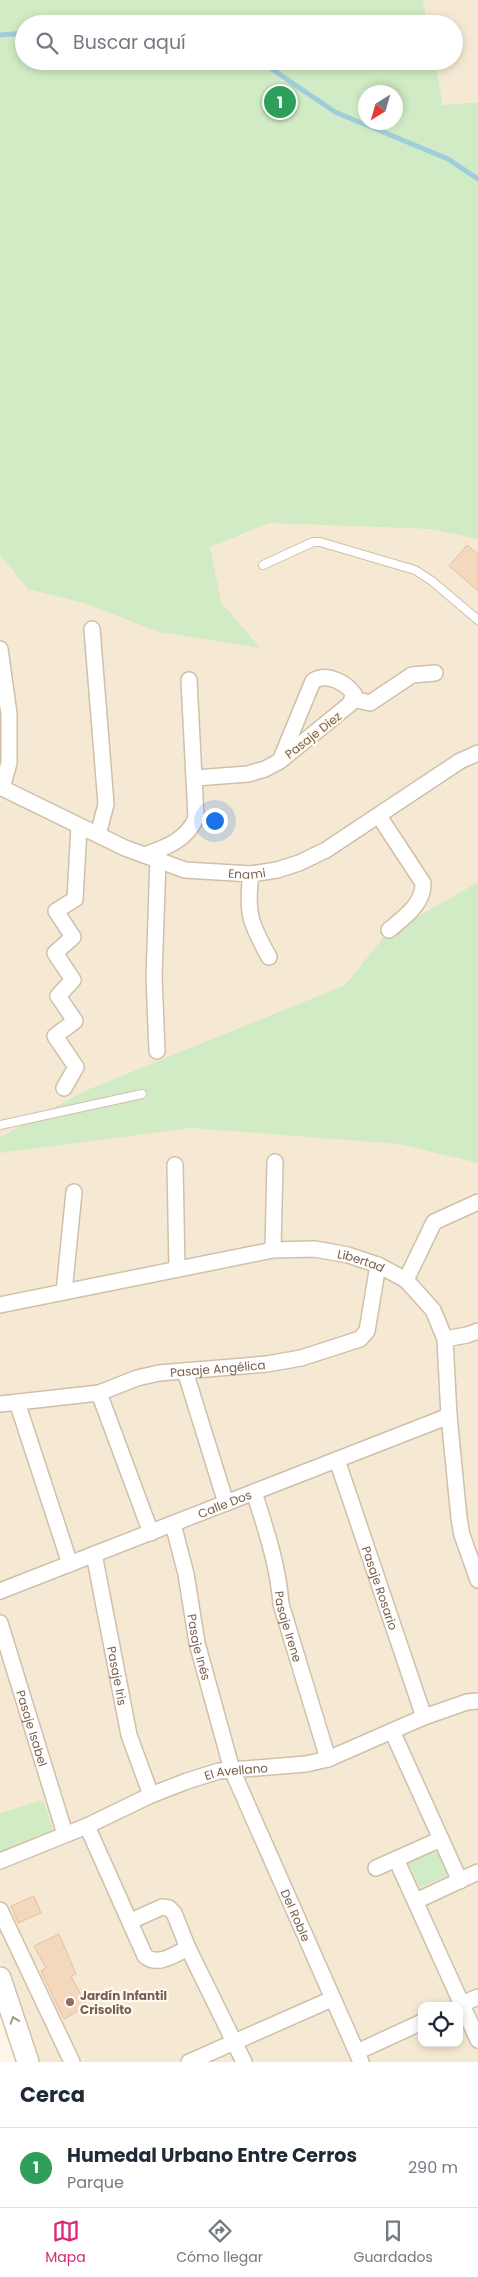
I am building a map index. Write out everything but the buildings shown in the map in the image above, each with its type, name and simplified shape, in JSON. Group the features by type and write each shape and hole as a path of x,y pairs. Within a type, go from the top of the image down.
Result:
{"main road":[{"path":"0,1978 28,2062"}],"street":[{"path":"92,629 106,804 98,835"},
{"path":"0,649 9,714 10,764 1,788"},
{"path":"354,699 370,703 412,675 435,673"},
{"name":"Pasaje Diez","path":"195,778 248,774 265,769 280,761 343,712 354,699 354,694 344,684 325,677 313,681 280,761"},
{"path":"157,1051 151,857 177,841 192,827 196,818 189,680"},
{"name":"Enami","path":"1,788 79,827 185,870 251,874 277,870 300,863 326,850 460,761 478,753"},
{"path":"379,816 423,883 423,892 420,899 389,930"},
{"path":"64,1088 76,1067 56,1036 75,1021 58,996 73,980 55,953 73,937 56,911 75,900 79,827"},
{"path":"251,874 248,898 253,928 269,957"},
{"path":"272,1250 275,1162"},
{"path":"175,1165 177,1270"},
{"path":"64,1292 74,1192"},
{"path":"406,1280 434,1222 478,1202"},
{"name":"Libertad","path":"0,1305 272,1250 315,1249 348,1255 378,1265 406,1280 433,1310 445,1339 449,1416 459,1518 462,1535 478,1580"},
{"name":"Pasaje Angélica","path":"0,1404 98,1393 137,1378 159,1373 267,1364 301,1358 360,1340 367,1331 378,1265"},
{"path":"445,1339 478,1331"},
{"path":"185,1371 226,1503"},
{"path":"98,1393 150,1532"},
{"path":"17,1402 70,1564"},
{"name":"Calle Dos","path":"0,1591 449,1416"},
{"name":"Pasaje Rosario","path":"338,1460 424,1717"},
{"name":"Pasaje Irene","path":"254,1492 275,1557 281,1604 328,1759"},
{"name":"Pasaje Inés","path":"173,1524 186,1574 197,1643 232,1770"},
{"name":"Pasaje Iris","path":"94,1554 130,1735 151,1795"},
{"name":"Pasaje Isabel","path":"0,1623 65,1834"},
{"name":"El Avellano","path":"0,1861 87,1826 151,1795 219,1770 306,1764 328,1759 424,1717 466,1702 478,1701"},
{"path":"392,1731 460,1881"},
{"name":"Del Roble","path":"232,1770 359,2057"},
{"path":"87,1826 145,1956 151,1961 158,1962 188,1948"},
{"path":"376,1868 441,1839"},
{"path":"396,1859 416,1900 458,2002"},
{"path":"416,1900 478,1872"},
{"path":"131,1921 162,1907 169,1908 174,1913 188,1948 244,2062"},
{"path":"0,1910 72,2062"},
{"path":"463,2003 478,1997"},
{"path":"198,2060 332,1999"},
{"path":"463,2012 478,2040"},
{"path":"359,2057 418,2024"}],"lane":[{"path":"263,565 313,542 320,542 415,570 432,581 478,620"},
{"path":"0,1125 142,1094"}],"shaded area":[{"path":"423,0 478,0 478,102 443,105 437,70 463,70 463,15 426,15"},
{"path":"268,519 431,525 478,535 478,887 348,988 0,1141 0,549 218,604 206,545"},
{"path":"190,1124 399,1140 478,1159 478,2062 34,2062 0,1961 0,1151"}],"green space":[{"path":"0,0 423,0 426,15 15,15 15,70 437,70 443,105 478,102 478,539 431,529 269,523 210,547 221,602 260,648 159,632 84,603 28,589 0,555"},
{"path":"478,882 478,1163 399,1144 191,1128 0,1153 0,1137 87,1090 345,985 385,936"},
{"path":"43,1800 53,1830 0,1852 0,1813"},
{"path":"438,1847 450,1874 420,1888 407,1861"}],"waterway":[{"path":"0,35 15,34"},
{"path":"273,70 335,112 448,159 478,179"}],"place":[{"name":"Humedal Urbano Entre Cerros","path":"280,102"},
{"name":"Jardín Infantil Crisolito","path":"70,2002"}]}
